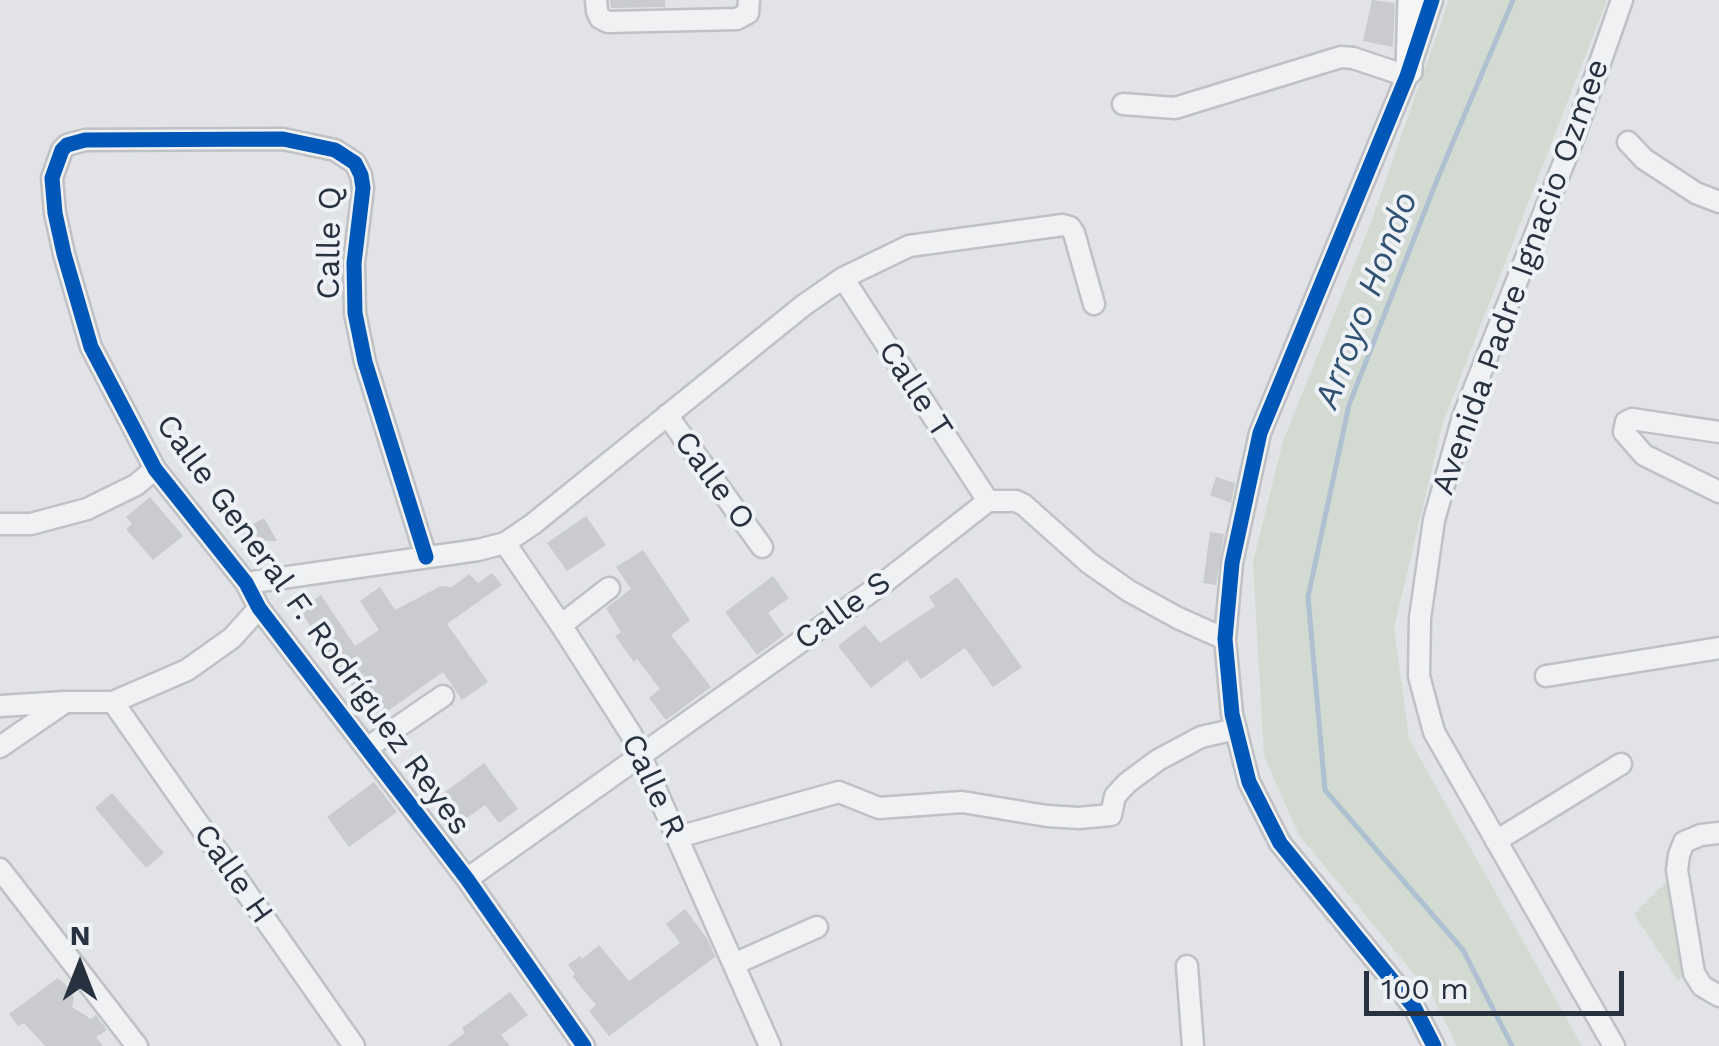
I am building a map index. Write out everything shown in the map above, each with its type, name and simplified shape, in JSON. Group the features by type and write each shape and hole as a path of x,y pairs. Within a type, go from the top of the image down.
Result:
{"main road":[{"path":"1408,74 1411,0"}],"street":[{"path":"596,0 596,11 608,22 737,19 748,13 749,0"},
{"path":"1432,0 1408,74 1260,433 1232,563 1225,639 1236,729 1249,782 1280,844 1414,1007 1434,1046"},
{"name":"Avenida Padre Ignacio Ozmee","path":"1614,1046 1434,732 1419,676 1420,618 1434,520 1463,417 1574,137 1622,0"},
{"path":"1123,104 1175,108 1341,57 1408,74"},
{"name":"Calle Q","path":"62,150 68,144 86,140 283,139 335,150 355,163 362,188 354,263 356,314 365,362 426,557"},
{"path":"1628,142 1644,159 1696,193 1719,202"},
{"name":"Calle General F. Rodríguez Reyes","path":"62,150 52,178 54,214 80,310 91,347 155,468 467,879 573,1042"},
{"path":"246,583 505,543 804,305 843,278 909,246 1064,224 1074,233 1094,304"},
{"name":"Calle T","path":"843,278 988,502"},
{"name":"Calle O","path":"667,416 762,547"},
{"path":"1719,432 1632,419 1626,422 1624,432 1644,455 1719,492"},
{"path":"0,524 31,524 86,510 136,484 155,468"},
{"path":"988,502 1016,500 1129,592 1225,639"},
{"name":"Calle S","path":"467,879 886,581 988,502"},
{"name":"Calle R","path":"505,543 631,734 770,1046"},
{"path":"561,625 609,588"},
{"path":"0,706 113,702 187,670 232,638 259,608"},
{"path":"1546,676 1719,648"},
{"path":"366,748 443,696"},
{"path":"0,747 65,702"},
{"name":"Calle H","path":"113,702 354,1046"},
{"path":"678,837 839,792 878,808 962,802 1047,816 1111,814 1115,796 1158,760 1201,738 1236,729"},
{"path":"1496,842 1620,764"},
{"path":"1719,833 1684,842 1678,855 1678,870 1694,973 1702,986 1719,996"},
{"path":"0,869 137,1046"},
{"path":"734,964 817,927"},
{"path":"1187,966 1194,1046"}],"shaded area":[{"path":"1449,0 1607,0 1443,422 1394,628 1409,739 1582,1046 1457,1046 1433,997 1299,835 1264,756 1253,562 1283,441 1370,225"},
{"path":"1672,876 1685,976 1678,980 1634,914"}],"building":[{"path":"610,0 665,0 665,7 611,8"},
{"path":"1372,0 1395,3 1393,47 1363,41"},
{"path":"1216,477 1235,483 1231,503 1210,495"},
{"path":"150,497 183,536 153,560 126,529 132,524 126,517"},
{"path":"586,516 606,545 567,571 547,543"},
{"path":"264,518 277,541 246,541 240,531"},
{"path":"1210,532 1224,534 1216,585 1203,583"},
{"path":"643,550 690,620 671,635 711,687 666,720 649,698 660,689 615,636 621,632 606,608 631,589 616,567"},
{"path":"492,573 502,585 447,624 488,682 462,700 443,672 375,720 299,609 321,595 355,646 379,630 360,601 380,587 395,610 441,586 452,587 469,574 478,583"},
{"path":"773,576 789,598 768,613 784,635 757,655 725,612"},
{"path":"957,577 1022,667 993,687 965,648 921,679 907,660 871,688 838,646 865,625 880,643 935,606 929,597"},
{"path":"484,763 518,809 499,823 485,805 453,828 433,801"},
{"path":"374,782 397,812 349,847 327,817"},
{"path":"112,793 164,853 146,868 95,808"},
{"path":"685,909 708,940 715,957 609,1036 589,1011 596,1005 572,976 575,974 568,965 599,945 629,981 680,943 666,924"},
{"path":"58,978 74,998 72,1007 91,1019 96,1015 107,1030 96,1037 103,1046 45,1046 24,1023 18,1026 9,1014"},
{"path":"510,992 528,1015 501,1035 510,1046 447,1046 465,1033 462,1028"}],"waterway":[{"name":"Arroyo Hondo","path":"1512,1046 1463,950 1325,790 1308,597 1349,405 1513,0"}],"cycle path":[{"path":"1432,0 1407,76 1260,433 1232,563 1225,639 1232,714 1249,782 1280,843 1414,1007 1434,1046"},
{"path":"426,557 365,362 355,313 354,263 363,188 355,163 335,150 283,139 85,140 67,145 52,178 64,254 91,347 155,469 246,583 259,608 467,879 584,1046"}]}
